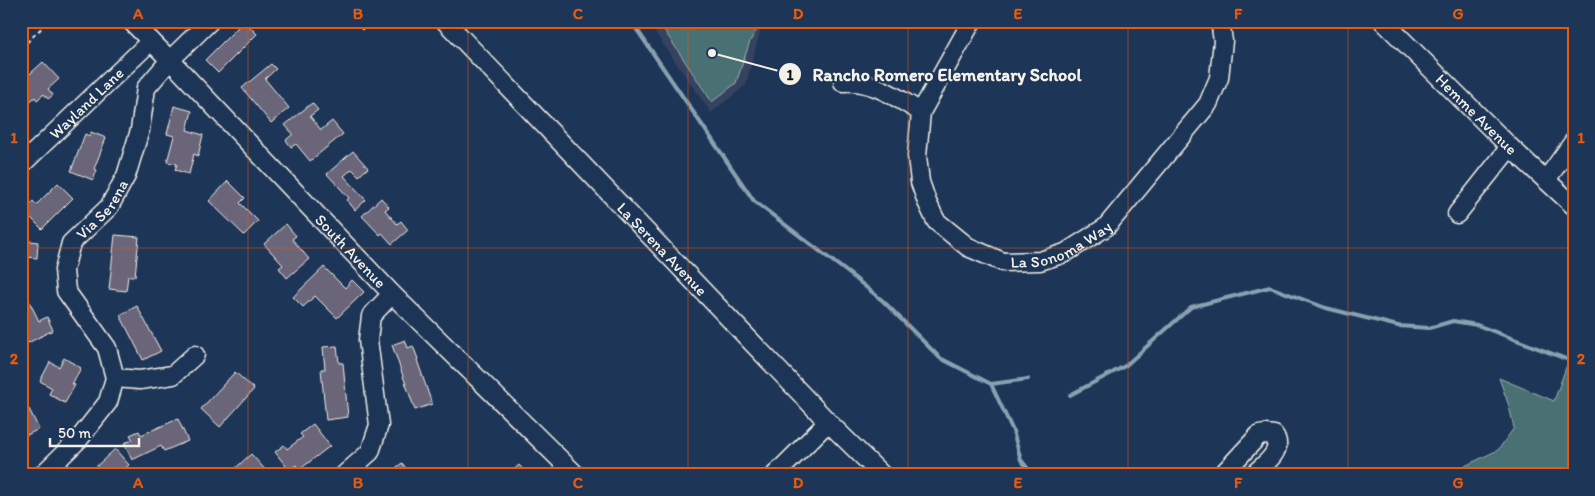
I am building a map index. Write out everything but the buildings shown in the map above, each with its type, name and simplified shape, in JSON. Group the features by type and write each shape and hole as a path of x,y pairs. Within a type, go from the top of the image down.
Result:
{"street":[{"name":"South Avenue","path":"131,21 392,294 576,475"},
{"name":"Via Serena","path":"115,378 107,348 66,291 64,270 71,243 109,207 126,176 140,130 146,88 170,60 210,21"},
{"name":"La Serena Avenue","path":"445,21 828,422 882,475"},
{"name":"La Sonoma Way","path":"972,21 921,112 917,156 920,182 936,221 968,247 1003,262 1040,261 1065,253 1106,227 1208,104 1219,78 1223,42 1220,21"},
{"name":"Hemme Avenue","path":"1382,21 1574,206"},
{"name":"Wayland Lane","path":"21,165 151,41"},
{"path":"843,82 857,81 872,85 921,112"},
{"path":"1546,180 1574,141"},
{"path":"1457,214 1510,146"},
{"path":"344,475 370,452 379,425 368,340 371,316 392,294"},
{"path":"42,475 79,439 108,402 115,378 140,380 173,375 195,356"},
{"path":"775,475 828,422"},
{"path":"1222,475 1259,435 1274,435 1277,444 1275,454 1253,475"}],"path":[{"path":"21,48 49,21"}],"shaded area":[{"path":"647,21 763,21 746,85 711,113"}],"green space":[{"path":"658,21 762,21 750,41 736,83 712,102"},
{"path":"1569,359 1574,360 1574,475 1446,475 1498,450 1514,428 1509,406 1499,378 1554,401"}],"waterway":[{"path":"631,21 754,201 883,301 940,358 991,384 1028,379"},
{"path":"1070,395 1125,366 1191,307 1270,287 1326,308 1398,326 1429,328 1453,321 1477,325 1574,362"},
{"path":"991,384 1013,431 1021,460 1033,475"}],"place":[{"name":"Rancho Romero Elementary School","path":"712,53"}]}
